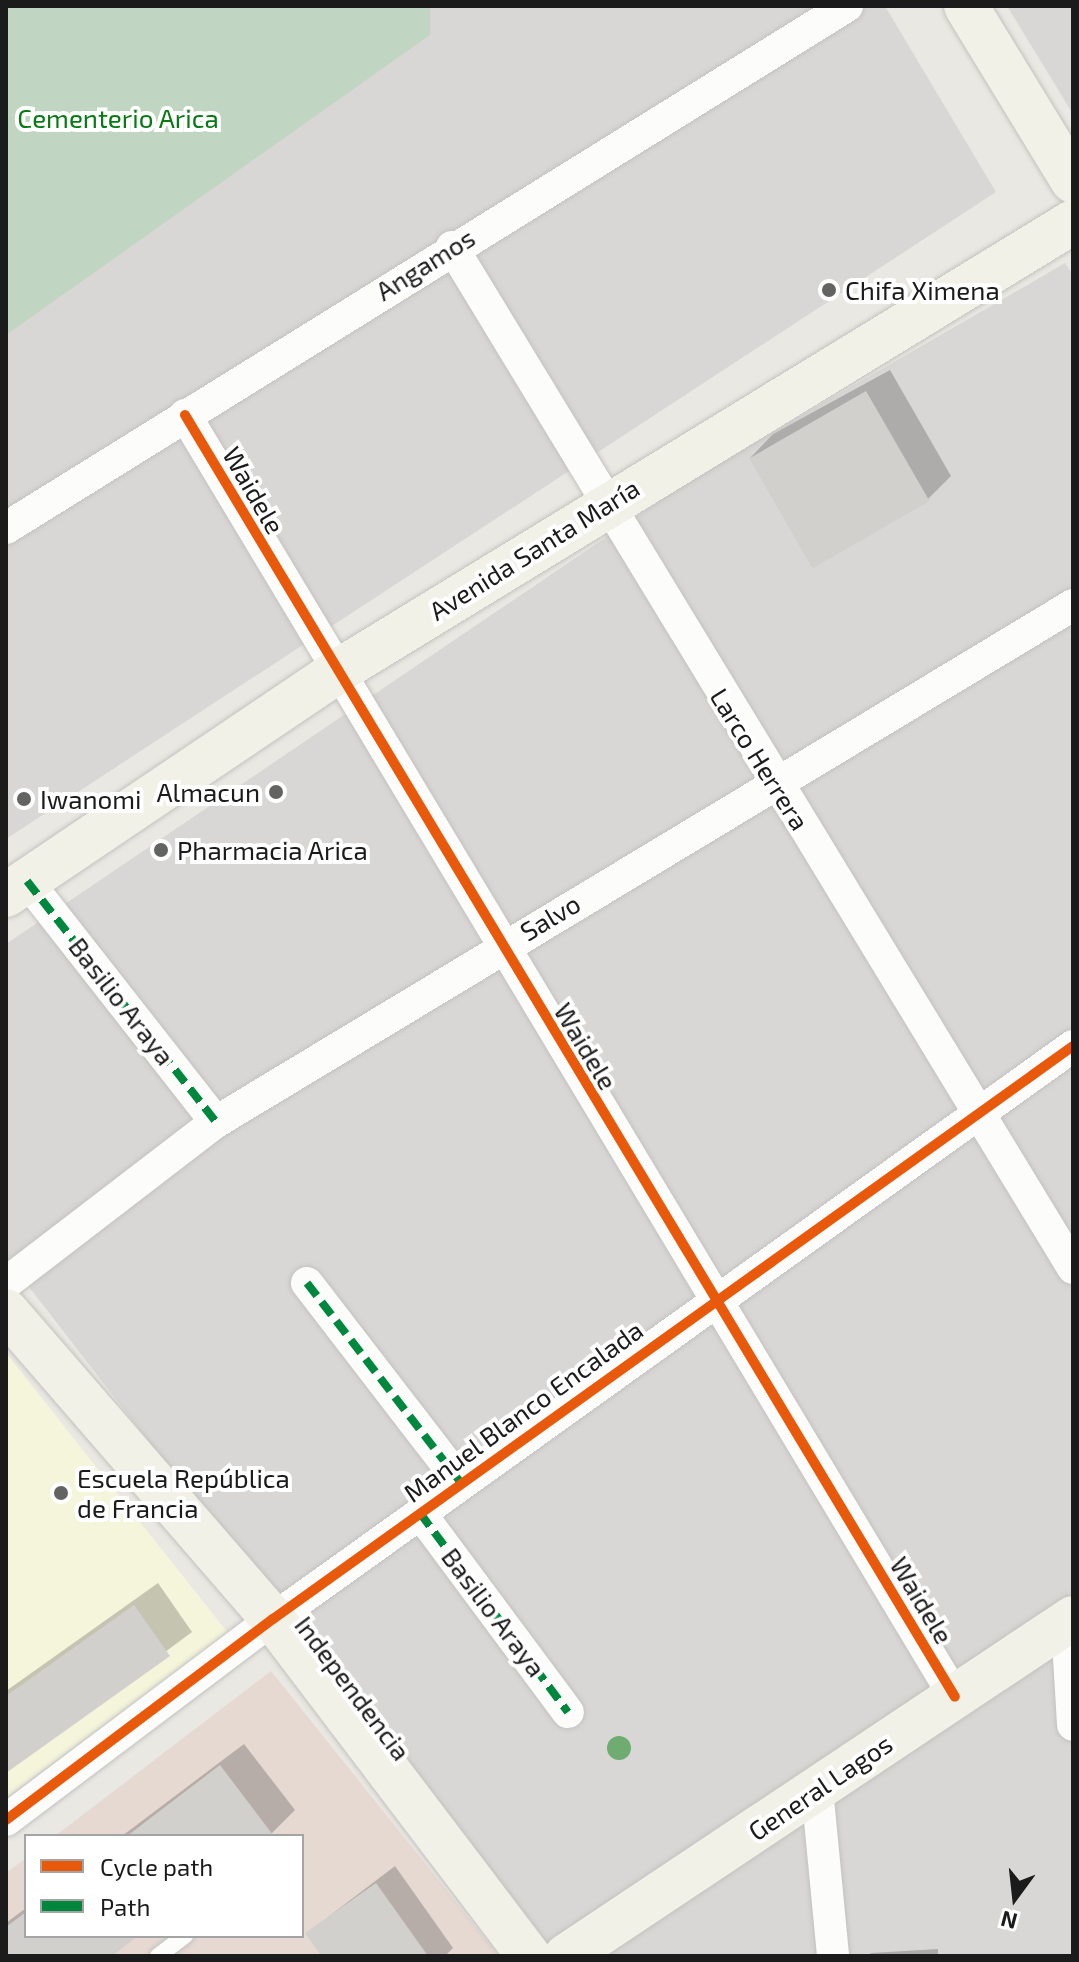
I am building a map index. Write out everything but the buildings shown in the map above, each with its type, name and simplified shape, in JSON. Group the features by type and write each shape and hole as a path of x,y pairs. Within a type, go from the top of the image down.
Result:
{"main road":[{"path":"966,6 1073,181"},
{"path":"1024,250 1046,198 1041,129"},
{"name":"Avenida Santa María","path":"17,888 335,673 604,505 1073,222"},
{"name":"Independencia","path":"6,1311 273,1619 529,1956"},
{"name":"General Lagos","path":"566,1956 1070,1620"}],"street":[{"name":"Angamos","path":"6,528 452,247 847,6"},
{"name":"Larco Herrera","path":"452,247 604,505 1073,1268"},
{"name":"Waidele","path":"185,415 335,673 955,1697"},
{"name":"Salvo","path":"6,1283 216,1122 500,946 1073,605"},
{"name":"Basilio Araya","path":"17,888 216,1122"},
{"name":"Manuel Blanco Encalada","path":"6,1820 273,1619 976,1111 1073,1046"},
{"path":"307,1283 461,1483"},
{"name":"Basilio Araya","path":"420,1513 568,1712"},
{"path":"1070,1620 1073,1725"},
{"path":"817,1789 833,1956"}],"lane":[{"path":"158,1956 182,1938"}],"shaded area":[{"path":"6,6 885,6 996,192 6,839"},
{"path":"1007,6 1073,6 1073,114"},
{"path":"1065,263 1073,275 1073,1956 546,1956 6,1257 6,944 692,479"},
{"name":"Escuela República de Francia","path":"6,1353 228,1633 6,1798"},
{"path":"271,1671 499,1956 6,1956 6,1873 24,1860 24,1938 304,1938 304,1834 58,1834"}],"green space":[{"name":"Cementerio Arica","path":"6,6 430,6 430,35 6,335"}],"marked path":[{"path":"27,881 216,1122"},
{"path":"307,1283 461,1483"},
{"path":"420,1513 568,1712"}],"cycle path":[{"path":"185,415 955,1697"},
{"path":"6,1820 273,1619 1073,1046"}],"place":[{"name":"Chifa Ximena","path":"829,290"},
{"name":"Almacun","path":"276,792"},
{"name":"Iwanomi","path":"24,799"},
{"name":"Pharmacia Arica","path":"161,850"},
{"name":"Escuela República de Francia","path":"61,1493"}]}
